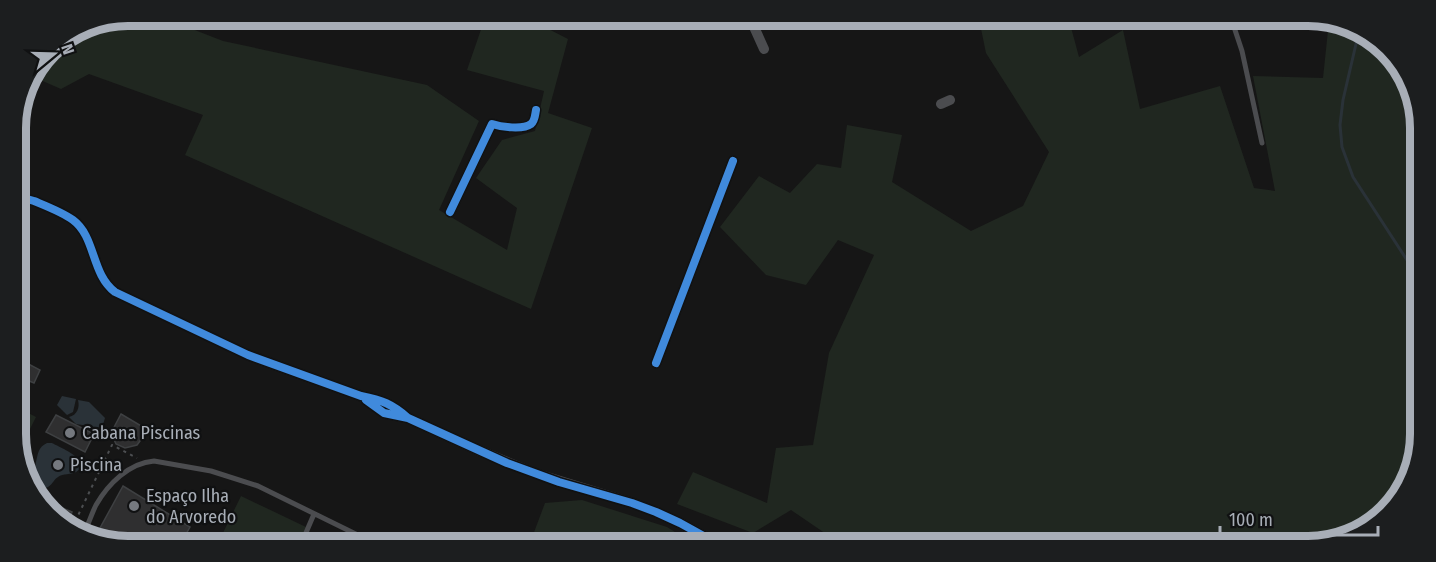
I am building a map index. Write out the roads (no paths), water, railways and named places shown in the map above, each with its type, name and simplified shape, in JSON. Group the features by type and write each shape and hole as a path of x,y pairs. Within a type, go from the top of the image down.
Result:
{"street":[{"path":"754,26 764,49"},
{"path":"450,212 492,124 507,127 527,126 534,120 536,110"},
{"path":"656,363 732,161"},
{"path":"26,199 73,220 87,238 100,275 109,288 115,292 242,352 361,396 390,404 408,418 478,450 534,473 656,512 704,536"}],"lane":[{"path":"1234,26 1242,51 1262,143"},
{"path":"86,528 104,493 125,471 145,462 154,461 211,471 258,486 360,536"},
{"path":"305,536 314,514"}],"waterway":[{"path":"1357,38 1343,100 1340,125 1342,147 1353,177 1410,265"}],"place":[{"name":"Cabana Piscinas","path":"70,433"},
{"name":"Piscina","path":"58,465"},
{"name":"Espaço Ilha do Arvoredo","path":"134,506"}]}
